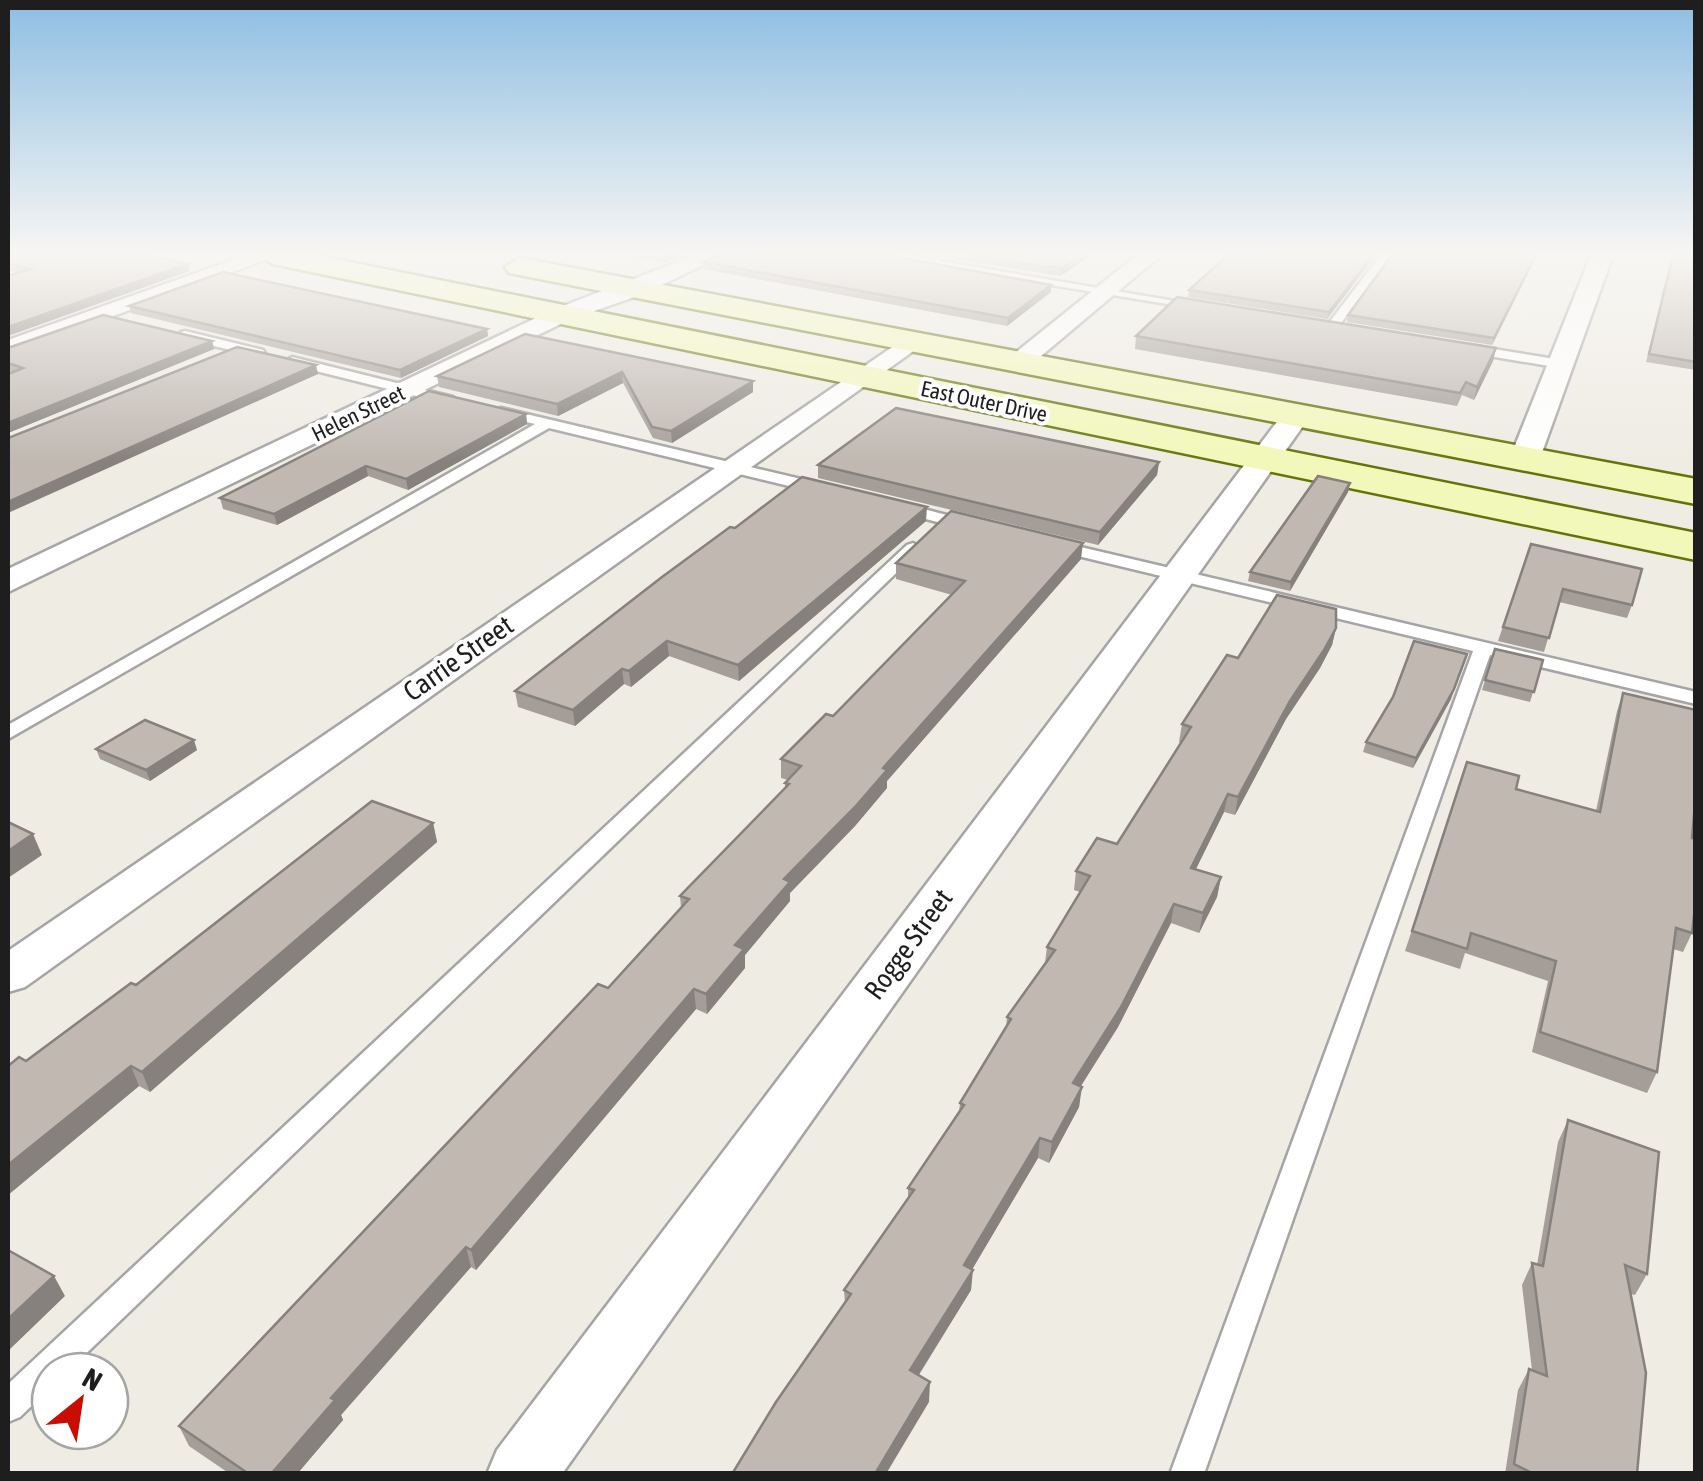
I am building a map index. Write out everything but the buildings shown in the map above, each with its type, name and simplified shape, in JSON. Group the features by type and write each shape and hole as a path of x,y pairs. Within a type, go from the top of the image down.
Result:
{"main road":[{"name":"East Outer Drive","path":"611,324 1696,546"},
{"name":"East Outer Drive","path":"816,324 1696,492"}],"street":[{"path":"8,348 73,324"},
{"name":"Helen Street","path":"8,582 541,324"},
{"path":"1019,362 1065,324"},
{"path":"1525,458 1575,324"},
{"name":"Carrie Street","path":"8,976 910,342"},
{"name":"Rogge Street","path":"521,1474 1296,416"}],"lane":[{"path":"1314,324 1351,330"},
{"path":"1332,328 1335,324"},
{"path":"158,329 459,402"},
{"path":"1446,346 1560,364"},
{"path":"218,355 236,348"},
{"path":"476,406 837,493"},
{"path":"8,733 546,423"},
{"path":"890,506 983,528"},
{"path":"8,1406 944,519"},
{"path":"1041,543 1696,698"},
{"path":"1187,1474 1483,648"}]}
